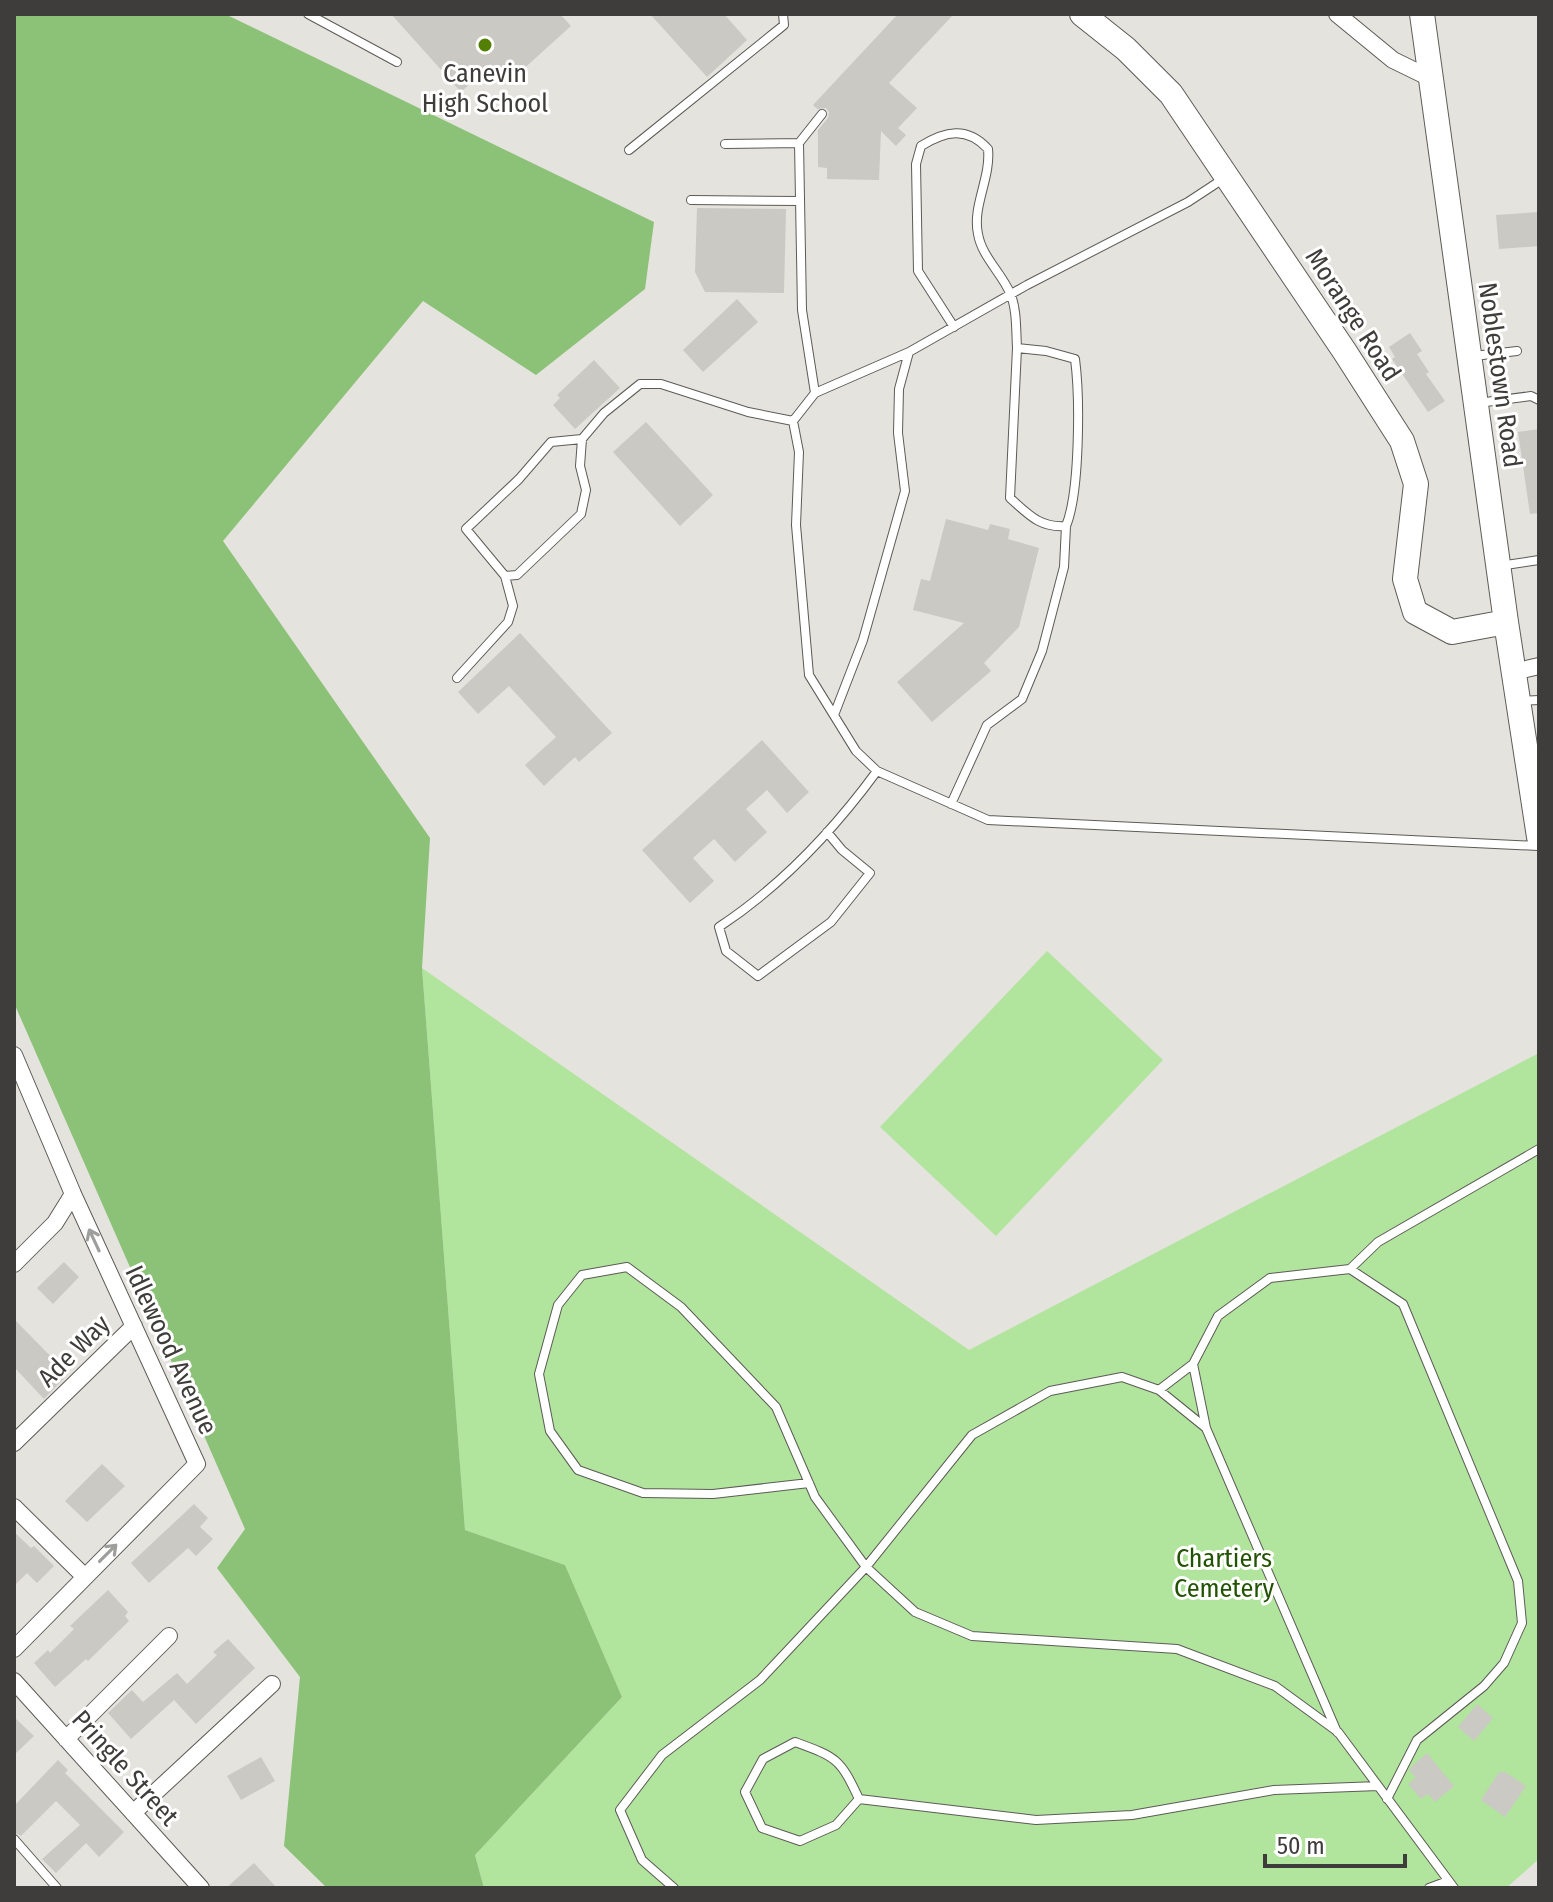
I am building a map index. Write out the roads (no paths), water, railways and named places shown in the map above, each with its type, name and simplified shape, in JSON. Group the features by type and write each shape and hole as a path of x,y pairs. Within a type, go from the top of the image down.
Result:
{"main road":[{"name":"Morange Road","path":"1082,14 1126,49 1171,94 1402,441 1416,484 1405,579 1415,612 1452,632 1506,622"},
{"name":"Noblestown Road","path":"1422,14 1506,622 1514,672 1529,701 1539,837"}],"street":[{"path":"1337,14 1393,60 1430,78"},
{"path":"1514,672 1539,666"},
{"name":"Idlewood Avenue","path":"14,1055 73,1194 197,1464 14,1649"},
{"path":"14,1264 55,1223 73,1194"},
{"name":"Ade Way","path":"14,1443 134,1326"},
{"path":"14,1507 85,1577"},
{"path":"66,1739 169,1636"},
{"name":"Pringle Street","path":"14,1681 201,1888"},
{"path":"133,1813 272,1684"}],"lane":[{"path":"308,14 397,62"},
{"path":"629,150 784,25 783,14"},
{"path":"815,393 802,310 799,143 822,114"},
{"path":"954,327 918,271 916,164 921,146 949,131 969,134 988,149 990,165 976,218 978,235 985,254 1011,294 1017,348 1010,498 1027,514 1048,527 1066,526"},
{"path":"725,144 799,143"},
{"path":"1226,177 1188,202 1011,294 909,352 815,393 793,421 799,452 796,525 809,675 856,751 877,771 988,820 1539,846"},
{"path":"691,200 799,201"},
{"path":"951,804 987,725 1022,699 1042,651 1064,567 1066,526 1072,512 1078,381 1075,359 1046,351 1017,348"},
{"path":"1469,357 1517,351"},
{"path":"834,715 863,640 905,491 898,433 899,389 909,352"},
{"path":"505,576 517,575 581,514 586,490 580,466 582,439 604,413 640,384 661,384 748,412 793,421"},
{"path":"1475,403 1531,396 1539,400"},
{"path":"457,678 508,622 513,606 505,576 466,529 519,479 551,442 582,439"},
{"path":"1498,566 1539,560"},
{"path":"827,832 842,850 870,873 831,922 758,976 726,951 719,927 750,906 827,832 877,771"},
{"path":"1159,1390 1193,1364 1218,1316 1270,1278 1350,1269 1378,1242 1539,1149"},
{"path":"809,1483 713,1494 643,1493 578,1470 550,1431 539,1374 558,1305 582,1275 627,1267 681,1307 776,1407 809,1483 815,1497 866,1567 915,1612 972,1636 1177,1649 1275,1686 1338,1732"},
{"path":"1350,1269 1403,1304 1518,1581 1522,1623 1504,1663 1484,1686 1417,1740 1387,1799"},
{"path":"1193,1364 1206,1428 1338,1732 1451,1884 1429,1888"},
{"path":"674,1888 642,1860 620,1810 662,1755 760,1680 866,1567 972,1435 1050,1391 1122,1377 1159,1390 1206,1428"},
{"path":"795,1742 833,1756 849,1777 859,1799 836,1825 800,1841 762,1828 745,1792 763,1759 795,1742"},
{"path":"859,1799 1036,1820 1132,1815 1274,1790 1378,1786"},
{"path":"14,1839 57,1888"}],"place":[{"name":"Canevin High School","path":"485,45"}],"park label":[{"name":"Chartiers Cemetery","path":"1224,1573"}]}
